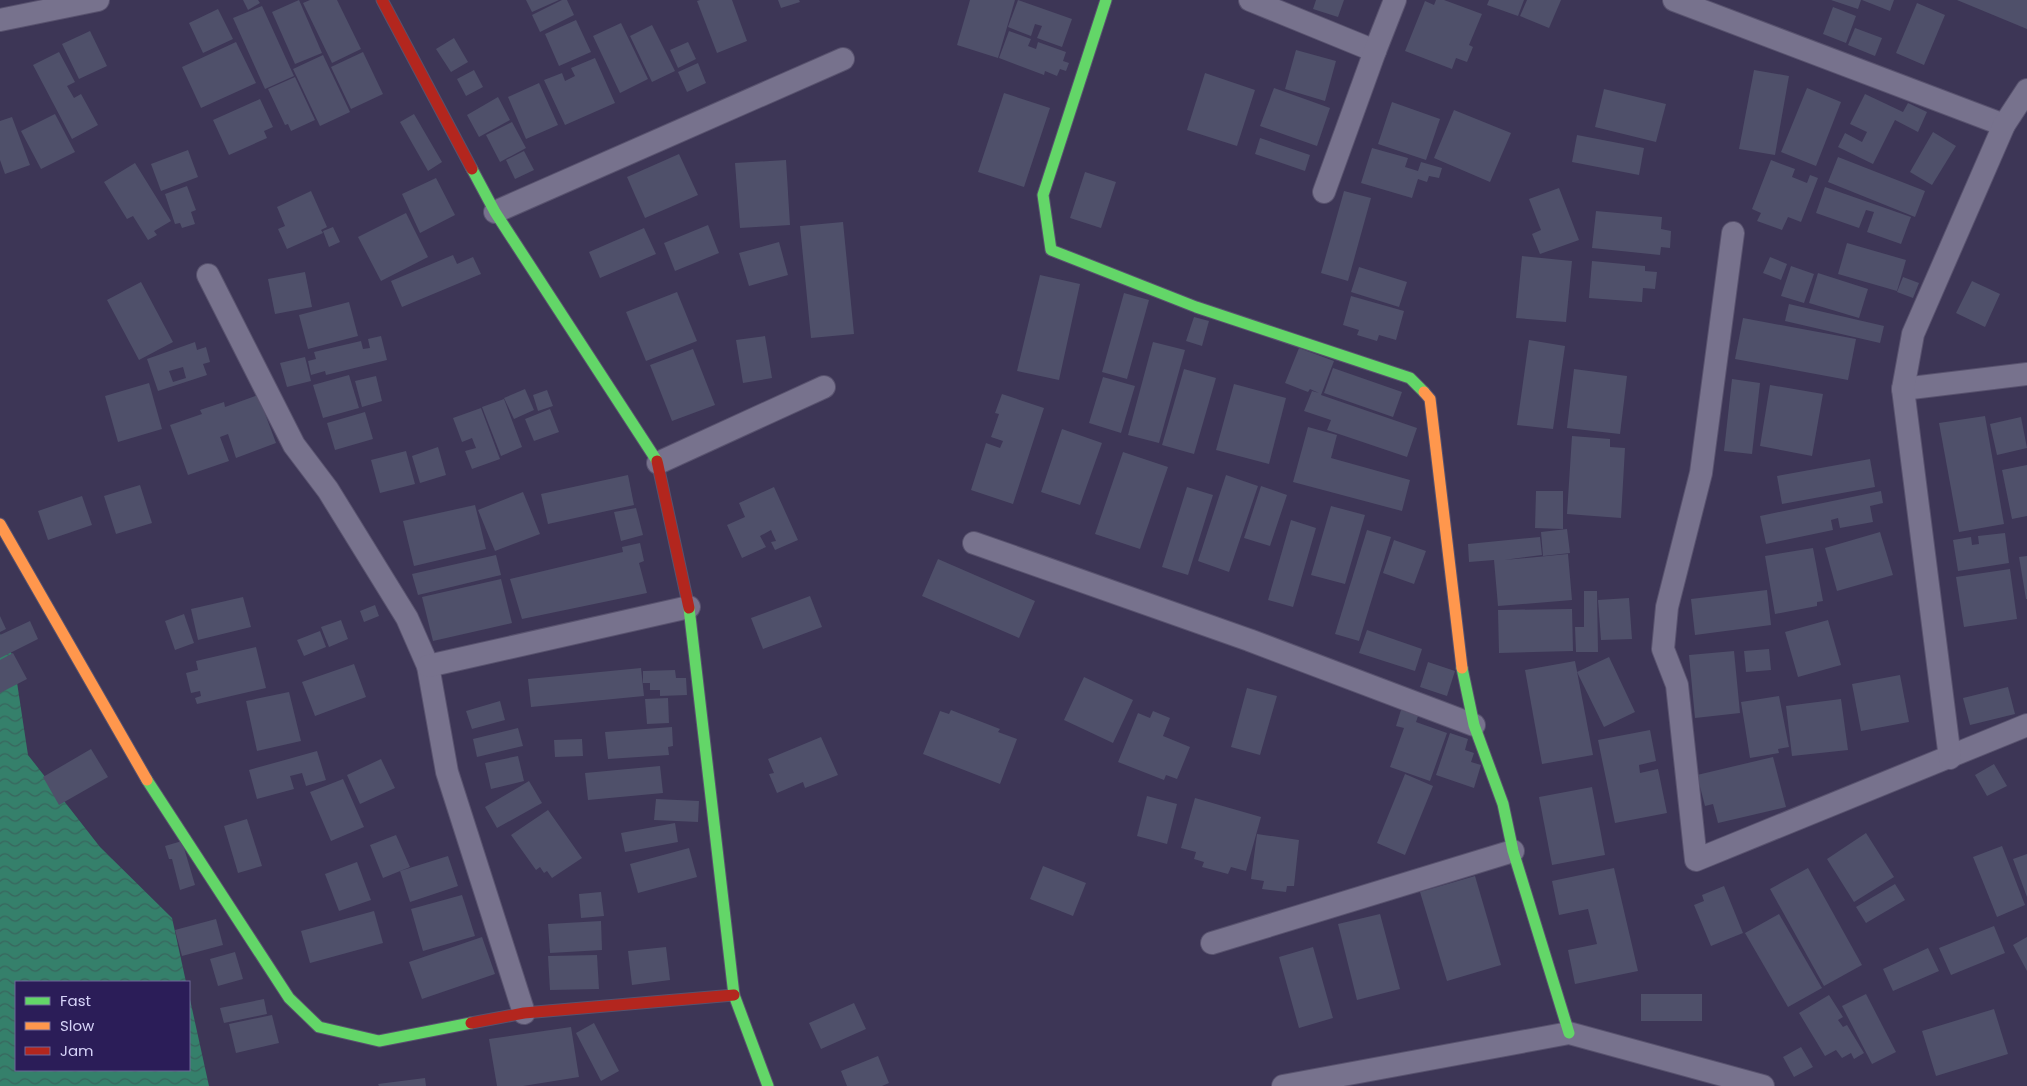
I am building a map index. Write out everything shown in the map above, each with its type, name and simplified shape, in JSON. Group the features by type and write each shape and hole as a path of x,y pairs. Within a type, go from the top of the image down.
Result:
{"street":[{"path":"0,20 98,0"},
{"path":"382,0 495,212 658,463 689,607 734,995 768,1086"},
{"path":"1106,0 1043,195 1051,250 1196,307 1410,378 1430,399 1461,663 1474,725 1503,804 1513,851 1568,1033"},
{"path":"1250,0 1375,51"},
{"path":"1324,192 1395,0"},
{"path":"1674,0 2004,125"},
{"path":"495,212 843,59"},
{"path":"1950,758 1903,389 1914,334 2004,125 2027,90"},
{"path":"1733,233 1701,474 1667,607 1663,649 1677,685 1696,860 2027,725"},
{"path":"208,275 294,445 328,490 402,610 428,666 447,772 524,1013"},
{"path":"1903,389 2027,374"},
{"path":"658,463 824,387"},
{"path":"0,524 148,783 289,998 319,1027 379,1041 524,1013 734,995"},
{"path":"974,543 1249,640 1474,725"},
{"path":"428,666 689,607"},
{"path":"1212,943 1513,851"},
{"path":"1282,1086 1387,1076 1568,1033 1763,1086"}],"water":[{"path":"0,634 13,656 28,755 100,847 172,918 186,981 15,981 15,1071 190,1071 190,1000 209,1086 0,1086"}],"building":[{"path":"243,0 258,0 260,3 248,10"},
{"path":"299,0 322,53 295,64 272,12"},
{"path":"310,0 337,0 361,49 332,63 303,3"},
{"path":"526,0 559,0 532,12"},
{"path":"562,0 567,0 574,15 540,32 532,15"},
{"path":"732,0 747,41 717,53 697,1"},
{"path":"778,0 799,0 800,2 781,8"},
{"path":"970,0 1015,0 998,58 957,45"},
{"path":"1018,0 1072,19 1062,47 1037,38 1042,26 1035,24 1031,36 1008,27"},
{"path":"1316,0 1344,0 1338,17 1313,9"},
{"path":"1436,0 1444,0 1482,14 1469,45 1473,47 1467,62 1456,58 1452,69 1405,51 1425,1 1434,5"},
{"path":"1489,0 1524,0 1518,16 1487,5"},
{"path":"1527,0 1561,0 1549,28 1520,16"},
{"path":"1831,0 1861,0 1858,9"},
{"path":"1862,0 1894,0 1890,11"},
{"path":"1957,0 2027,0 2027,29"},
{"path":"1917,3 1945,15 1924,65 1896,53"},
{"path":"262,6 294,76 265,89 233,18"},
{"path":"1833,7 1856,16 1846,43 1823,34"},
{"path":"218,9 233,39 203,53 189,23"},
{"path":"576,20 591,52 559,66 545,34"},
{"path":"621,23 648,79 620,93 593,36"},
{"path":"652,25 675,71 652,82 630,36"},
{"path":"1855,28 1882,38 1875,56 1848,45"},
{"path":"90,31 107,66 79,79 62,44"},
{"path":"1009,31 1031,39 1028,46 1036,49 1038,42 1066,52 1063,61 1069,63 1066,71 1060,69 1057,76 1045,71 1044,75 999,58"},
{"path":"454,38 468,62 451,72 436,49"},
{"path":"236,42 256,83 201,108 182,67"},
{"path":"688,42 696,59 678,68 670,50"},
{"path":"1296,50 1336,61 1325,101 1285,89"},
{"path":"59,52 75,82 67,86 74,98 81,94 98,125 72,139 33,65"},
{"path":"363,52 383,94 351,109 331,67"},
{"path":"323,55 350,112 320,126 293,69"},
{"path":"595,58 615,103 565,125 544,80 562,73 565,81 575,76 571,68"},
{"path":"698,63 706,83 687,92 678,72"},
{"path":"474,70 483,87 466,96 457,79"},
{"path":"1754,70 1789,76 1775,155 1739,149"},
{"path":"1205,73 1255,90 1237,146 1187,130"},
{"path":"295,77 315,120 291,131 288,124 285,125 268,89"},
{"path":"539,83 558,125 526,139 508,97"},
{"path":"1274,88 1330,108 1317,146 1260,126"},
{"path":"1807,88 1841,102 1816,166 1781,152"},
{"path":"1604,89 1666,104 1656,142 1595,127"},
{"path":"1004,93 1050,108 1024,187 978,172"},
{"path":"1865,94 1903,112 1908,103 1927,112 1918,132 1895,120 1873,164 1838,147 1845,133 1862,142 1867,132 1850,124"},
{"path":"498,97 510,120 479,137 467,115"},
{"path":"260,99 273,127 264,131 267,138 229,155 213,120"},
{"path":"1392,102 1440,119 1426,160 1378,144"},
{"path":"1454,110 1511,133 1490,182 1434,158"},
{"path":"55,114 75,152 41,169 21,131"},
{"path":"414,114 442,162 428,171 400,122"},
{"path":"12,117 30,165 5,174 0,160 0,121"},
{"path":"512,122 526,148 500,162 486,135"},
{"path":"1933,132 1956,146 1932,185 1910,172"},
{"path":"1577,135 1644,148 1639,175 1572,162"},
{"path":"1260,138 1310,155 1305,171 1255,154"},
{"path":"1372,148 1408,158 1405,167 1418,171 1421,162 1442,168 1439,178 1429,176 1427,182 1418,179 1412,198 1361,183"},
{"path":"188,150 198,177 161,191 151,164"},
{"path":"524,151 534,170 515,179 506,160"},
{"path":"679,154 698,195 645,218 627,177"},
{"path":"1838,157 1925,191 1915,217 1828,182"},
{"path":"786,160 790,225 740,228 735,163"},
{"path":"1771,160 1795,169 1792,177 1807,183 1810,175 1818,178 1801,222 1788,217 1782,230 1757,221 1761,213 1752,209"},
{"path":"135,163 171,221 154,231 157,235 148,240 133,216 127,219 104,182"},
{"path":"1085,172 1116,182 1101,228 1070,218"},
{"path":"436,178 455,215 420,233 402,194"},
{"path":"187,186 196,210 191,212 195,224 182,228 180,223 175,224 165,194"},
{"path":"1825,187 1911,217 1901,244 1867,232 1874,212 1866,210 1859,228 1816,213"},
{"path":"1559,188 1579,240 1540,254 1532,234 1541,230 1529,199"},
{"path":"311,191 327,227 321,230 323,233 287,249 278,229 285,226 277,207"},
{"path":"1344,191 1371,198 1348,281 1321,273"},
{"path":"1596,211 1662,217 1661,229 1671,231 1670,248 1661,247 1660,255 1592,248"},
{"path":"406,213 428,257 381,281 358,237"},
{"path":"843,222 854,334 811,338 800,226"},
{"path":"708,225 719,253 675,271 664,243"},
{"path":"333,227 340,242 329,247 323,231"},
{"path":"644,228 656,254 600,278 589,252"},
{"path":"779,242 788,275 749,286 739,253"},
{"path":"1847,243 1906,260 1897,291 1838,274"},
{"path":"453,255 457,264 473,257 481,274 402,307 391,281"},
{"path":"1522,256 1572,261 1566,322 1516,318"},
{"path":"1770,257 1787,264 1781,280 1763,273"},
{"path":"1592,261 1645,266 1645,271 1657,272 1655,289 1643,288 1642,302 1589,298"},
{"path":"1791,266 1814,274 1804,303 1781,296"},
{"path":"1359,267 1407,282 1399,307 1351,292"},
{"path":"305,272 312,307 275,314 268,279"},
{"path":"1818,273 1868,289 1859,318 1809,303"},
{"path":"1040,275 1080,284 1059,380 1017,371"},
{"path":"1903,277 1919,283 1913,298 1897,292"},
{"path":"1972,281 2000,294 1985,327 1956,313"},
{"path":"141,282 173,342 139,360 107,300"},
{"path":"677,292 697,341 646,361 626,312"},
{"path":"1124,293 1149,300 1127,379 1102,372"},
{"path":"1351,296 1404,311 1396,340 1379,335 1377,341 1357,335 1359,330 1343,325"},
{"path":"349,302 358,336 308,349 299,315"},
{"path":"1789,304 1884,326 1880,343 1785,321"},
{"path":"1194,317 1209,321 1202,346 1186,341"},
{"path":"1743,318 1856,339 1848,380 1735,359"},
{"path":"381,336 387,360 326,375 325,371 311,375 308,361 316,359 314,352 361,341 363,349 370,348 368,339"},
{"path":"765,336 772,378 743,383 736,340"},
{"path":"1529,340 1565,346 1553,429 1517,425"},
{"path":"195,342 197,350 206,347 210,362 203,364 207,375 158,391 147,359","holes":["183,367 186,378 173,382 169,371"]},
{"path":"1153,342 1185,350 1159,443 1128,435"},
{"path":"1299,348 1334,361 1321,395 1417,428 1407,457 1327,430 1331,420 1304,411 1312,391 1319,393 1310,389 1308,392 1285,383"},
{"path":"693,349 715,405 672,421 650,365"},
{"path":"305,357 311,381 287,387 280,363"},
{"path":"1333,368 1402,392 1393,417 1324,393"},
{"path":"1184,369 1216,378 1194,454 1162,445"},
{"path":"1574,369 1627,376 1620,434 1567,428"},
{"path":"349,375 359,408 323,418 313,385"},
{"path":"376,376 382,401 362,407 355,381"},
{"path":"1103,377 1135,386 1121,433 1089,423"},
{"path":"1732,379 1760,383 1752,454 1724,451"},
{"path":"149,383 162,429 118,442 105,396"},
{"path":"1234,384 1286,398 1269,464 1216,450"},
{"path":"1770,385 1823,394 1812,456 1760,446"},
{"path":"525,389 534,410 514,419 504,398"},
{"path":"547,390 553,406 538,411 533,395"},
{"path":"1002,394 1044,408 1013,504 971,490 986,443 1000,448 1003,441 991,437 999,414 995,413"},
{"path":"258,395 276,443 236,458 228,434 220,437 229,461 188,475 170,425 202,414 200,410 224,402 225,407"},
{"path":"504,399 522,447 501,456 482,407"},
{"path":"481,408 500,459 472,469 465,451 476,448 472,438 462,442 453,418"},
{"path":"550,409 559,432 534,441 525,419"},
{"path":"365,412 373,439 335,450 327,423"},
{"path":"1985,416 2004,524 1959,532 1939,423"},
{"path":"2021,417 2027,448 1997,455 1990,424"},
{"path":"1308,427 1337,435 1331,458 1410,480 1402,511 1293,482"},
{"path":"1062,429 1102,443 1080,505 1041,492"},
{"path":"1572,436 1610,439 1610,447 1625,448 1621,518 1567,514"},
{"path":"438,447 446,475 420,483 412,456"},
{"path":"406,451 415,484 380,493 371,460"},
{"path":"1123,452 1168,467 1140,549 1095,534"},
{"path":"1870,459 1875,487 1782,504 1777,476"},
{"path":"2027,465 2027,516 2012,519 2002,470"},
{"path":"628,475 634,505 548,524 541,494"},
{"path":"1226,475 1258,486 1229,572 1198,561"},
{"path":"140,485 152,523 116,534 104,496"},
{"path":"1261,486 1287,495 1270,546 1244,538"},
{"path":"774,487 798,540 775,550 771,542 776,541 771,530 760,536 766,547 742,558 727,525 745,517 739,503"},
{"path":"1187,487 1213,495 1188,575 1162,567"},
{"path":"1536,491 1563,491 1563,529 1535,528"},
{"path":"1881,491 1883,503 1870,506 1873,522 1840,528 1838,518 1831,520 1833,530 1766,544 1760,516"},
{"path":"523,492 540,534 495,551 478,510"},
{"path":"82,496 92,525 48,540 38,511"},
{"path":"475,505 486,549 414,566 403,521"},
{"path":"1331,506 1365,515 1345,584 1311,575"},
{"path":"636,508 643,535 621,541 614,512"},
{"path":"1291,520 1316,528 1293,607 1268,600"},
{"path":"1567,529 1570,553 1543,556 1541,532"},
{"path":"1367,530 1391,537 1359,641 1335,634"},
{"path":"1880,532 1893,575 1837,591 1825,548"},
{"path":"2005,533 2009,563 1958,571 1953,540 1971,537 1972,545 1979,544 1978,536"},
{"path":"1540,537 1542,555 1504,560 1568,554 1572,600 1498,606 1494,560 1469,562 1468,544"},
{"path":"1394,540 1426,551 1414,584 1383,573"},
{"path":"640,543 644,561 639,563 647,593 522,619 510,579 623,552 622,547"},
{"path":"1813,548 1823,601 1817,602 1817,606 1775,614 1765,556"},
{"path":"496,555 501,575 418,595 412,574"},
{"path":"2027,556 2027,599 2026,599 2019,557"},
{"path":"938,559 1035,601 1019,638 922,596"},
{"path":"2010,569 2017,619 1964,627 1956,577"},
{"path":"501,579 512,623 433,641 422,597"},
{"path":"1767,590 1771,625 1695,635 1691,599"},
{"path":"1584,591 1597,591 1598,652 1576,652 1575,627 1584,627"},
{"path":"810,596 822,627 763,649 751,618"},
{"path":"243,597 251,627 198,640 191,609"},
{"path":"1629,598 1632,639 1601,640 1598,600"},
{"path":"375,605 379,616 364,622 360,611"},
{"path":"1572,609 1573,651 1499,653 1498,610"},
{"path":"184,614 194,643 175,650 165,621"},
{"path":"0,616 6,629 0,632"},
{"path":"341,620 348,639 329,647 321,627"},
{"path":"1828,620 1841,665 1798,677 1785,632"},
{"path":"30,621 38,639 0,658 0,635"},
{"path":"1367,630 1422,649 1415,671 1359,653"},
{"path":"320,631 326,647 304,656 297,640"},
{"path":"256,647 266,688 197,704 195,698 201,696 200,691 191,693 186,673 198,670 196,661"},
{"path":"1769,649 1771,670 1746,672 1744,651"},
{"path":"1734,651 1740,713 1695,718 1689,655"},
{"path":"13,653 27,679 0,693 0,660"},
{"path":"1609,657 1635,712 1604,727 1577,672"},
{"path":"1575,661 1593,755 1542,764 1525,670"},
{"path":"1428,662 1455,671 1447,696 1420,687"},
{"path":"354,664 366,697 315,716 302,682"},
{"path":"641,668 644,696 531,707 528,679"},
{"path":"675,670 676,678 686,678 687,695 660,696 660,690 650,690 650,683 643,683 643,671"},
{"path":"1900,675 1909,722 1861,731 1852,684"},
{"path":"1084,677 1133,700 1113,743 1064,720"},
{"path":"2008,687 2015,714 1970,725 1963,698"},
{"path":"1247,688 1277,696 1260,755 1231,747"},
{"path":"289,692 301,741 257,751 246,701"},
{"path":"1779,696 1789,747 1778,749 1779,753 1750,758 1741,702"},
{"path":"668,698 669,723 647,724 645,699"},
{"path":"1841,699 1848,750 1792,756 1786,706"},
{"path":"500,701 505,720 472,729 466,711"},
{"path":"951,710 1000,729 998,732 1017,739 1000,784 923,754 940,711 949,714"},
{"path":"1401,710 1418,716 1416,722 1447,733 1430,781 1390,767 1404,728 1396,726"},
{"path":"1153,711 1170,718 1163,736 1190,747 1177,779 1166,775 1164,780 1118,762 1138,713 1150,718"},
{"path":"672,727 673,746 668,747 669,755 608,759 605,732"},
{"path":"518,728 523,746 477,757 473,739"},
{"path":"1650,730 1656,761 1639,765 1640,773 1658,769 1667,813 1615,823 1598,740"},
{"path":"1450,733 1468,739 1465,750 1474,753 1471,762 1481,765 1474,788 1436,775"},
{"path":"821,737 838,775 805,788 803,782 777,793 769,774 774,773 768,759"},
{"path":"582,739 583,756 555,757 554,740"},
{"path":"91,749 108,777 59,805 43,777"},
{"path":"317,751 326,780 306,786 302,773 290,776 294,789 257,799 249,770"},
{"path":"518,756 524,781 491,789 485,763"},
{"path":"1773,757 1786,807 1718,823 1713,804 1705,806 1697,775"},
{"path":"381,759 395,788 360,804 347,775"},
{"path":"1994,764 2007,786 1987,796 1975,775"},
{"path":"660,766 663,793 588,800 585,773"},
{"path":"1405,774 1433,786 1405,855 1377,843"},
{"path":"343,779 364,827 331,841 310,792"},
{"path":"529,781 542,803 497,828 485,807"},
{"path":"1592,787 1605,855 1552,865 1539,797"},
{"path":"1147,796 1177,804 1167,844 1137,836"},
{"path":"1195,798 1261,817 1246,871 1231,867 1228,874 1202,867 1204,862 1194,859 1196,852 1181,848"},
{"path":"656,799 699,801 698,822 654,820"},
{"path":"548,810 582,858 552,878 547,871 544,873 540,867 536,870 511,835"},
{"path":"247,819 262,866 238,873 224,826"},
{"path":"675,823 678,842 625,852 621,833"},
{"path":"1866,833 1894,877 1854,902 1827,859"},
{"path":"1257,834 1299,840 1294,886 1287,886 1286,892 1262,889 1264,881 1251,879"},
{"path":"396,835 410,867 383,878 370,845"},
{"path":"182,841 195,885 180,890 172,859 169,859 165,846"},
{"path":"2002,846 2025,905 1997,917 1973,857"},
{"path":"689,848 697,877 638,893 630,864"},
{"path":"2027,854 2027,897 2013,859"},
{"path":"448,856 458,886 410,902 400,871"},
{"path":"357,862 371,900 339,911 325,874"},
{"path":"1043,866 1086,883 1073,916 1030,899"},
{"path":"1614,868 1638,971 1575,984 1568,950 1597,944 1588,909 1559,915 1552,881"},
{"path":"1808,868 1862,965 1824,986 1770,889"},
{"path":"1475,876 1501,965 1447,981 1420,892"},
{"path":"1895,884 1905,900 1866,923 1856,907"},
{"path":"1724,886 1743,933 1711,946 1694,905 1704,901 1702,895"},
{"path":"601,892 604,916 581,918 579,894"},
{"path":"462,895 475,936 423,951 411,909"},
{"path":"374,911 383,943 310,963 301,931"},
{"path":"1380,914 1400,989 1357,1000 1338,924"},
{"path":"1779,914 1822,988 1788,1007 1745,933"},
{"path":"216,919 223,945 182,956 175,930"},
{"path":"601,921 602,950 550,953 548,924"},
{"path":"1994,926 2005,953 1951,975 1939,948"},
{"path":"482,937 495,974 422,999 409,962"},
{"path":"2027,937 2027,971 2013,945"},
{"path":"666,947 670,980 632,985 628,951"},
{"path":"1313,947 1333,1018 1299,1028 1279,957"},
{"path":"1928,948 1939,971 1893,991 1883,969"},
{"path":"235,952 243,979 218,986 210,959"},
{"path":"597,955 599,989 550,990 548,956"},
{"path":"1641,994 1702,994 1702,1021 1641,1021"},
{"path":"1866,994 1896,1052 1872,1064 1842,1006"},
{"path":"1829,995 1843,1017 1838,1020 1843,1027 1847,1025 1864,1053 1854,1059 1851,1053 1842,1058 1836,1050 1825,1056 1799,1013"},
{"path":"264,999 267,1014 224,1023 220,1008"},
{"path":"854,1003 866,1029 821,1049 809,1023"},
{"path":"1994,1009 2008,1054 1936,1076 1922,1031"},
{"path":"272,1015 279,1043 236,1053 229,1024"},
{"path":"594,1023 619,1071 601,1081 576,1033"},
{"path":"571,1027 579,1077 523,1086 497,1086 489,1039"},
{"path":"1801,1047 1813,1067 1794,1077 1783,1057"},
{"path":"878,1056 889,1083 882,1086 847,1086 841,1071"},
{"path":"425,1078 426,1086 379,1086 378,1084"}],"traffic: fast":[{"path":"1106,0 1043,195 1051,250 1196,307 1410,378 1424,392"},
{"path":"472,169 495,212 657,461"},
{"path":"689,608 734,995 768,1086"},
{"path":"1462,668 1474,725 1503,804 1513,851 1569,1033"},
{"path":"147,780 289,998 319,1027 379,1041 471,1023"}],"traffic: slow":[{"path":"1424,392 1430,399 1462,668"},
{"path":"0,524 147,780"}],"traffic: jam":[{"path":"382,0 472,169"},
{"path":"657,461 689,608"},
{"path":"471,1023 524,1013 734,995"}]}
